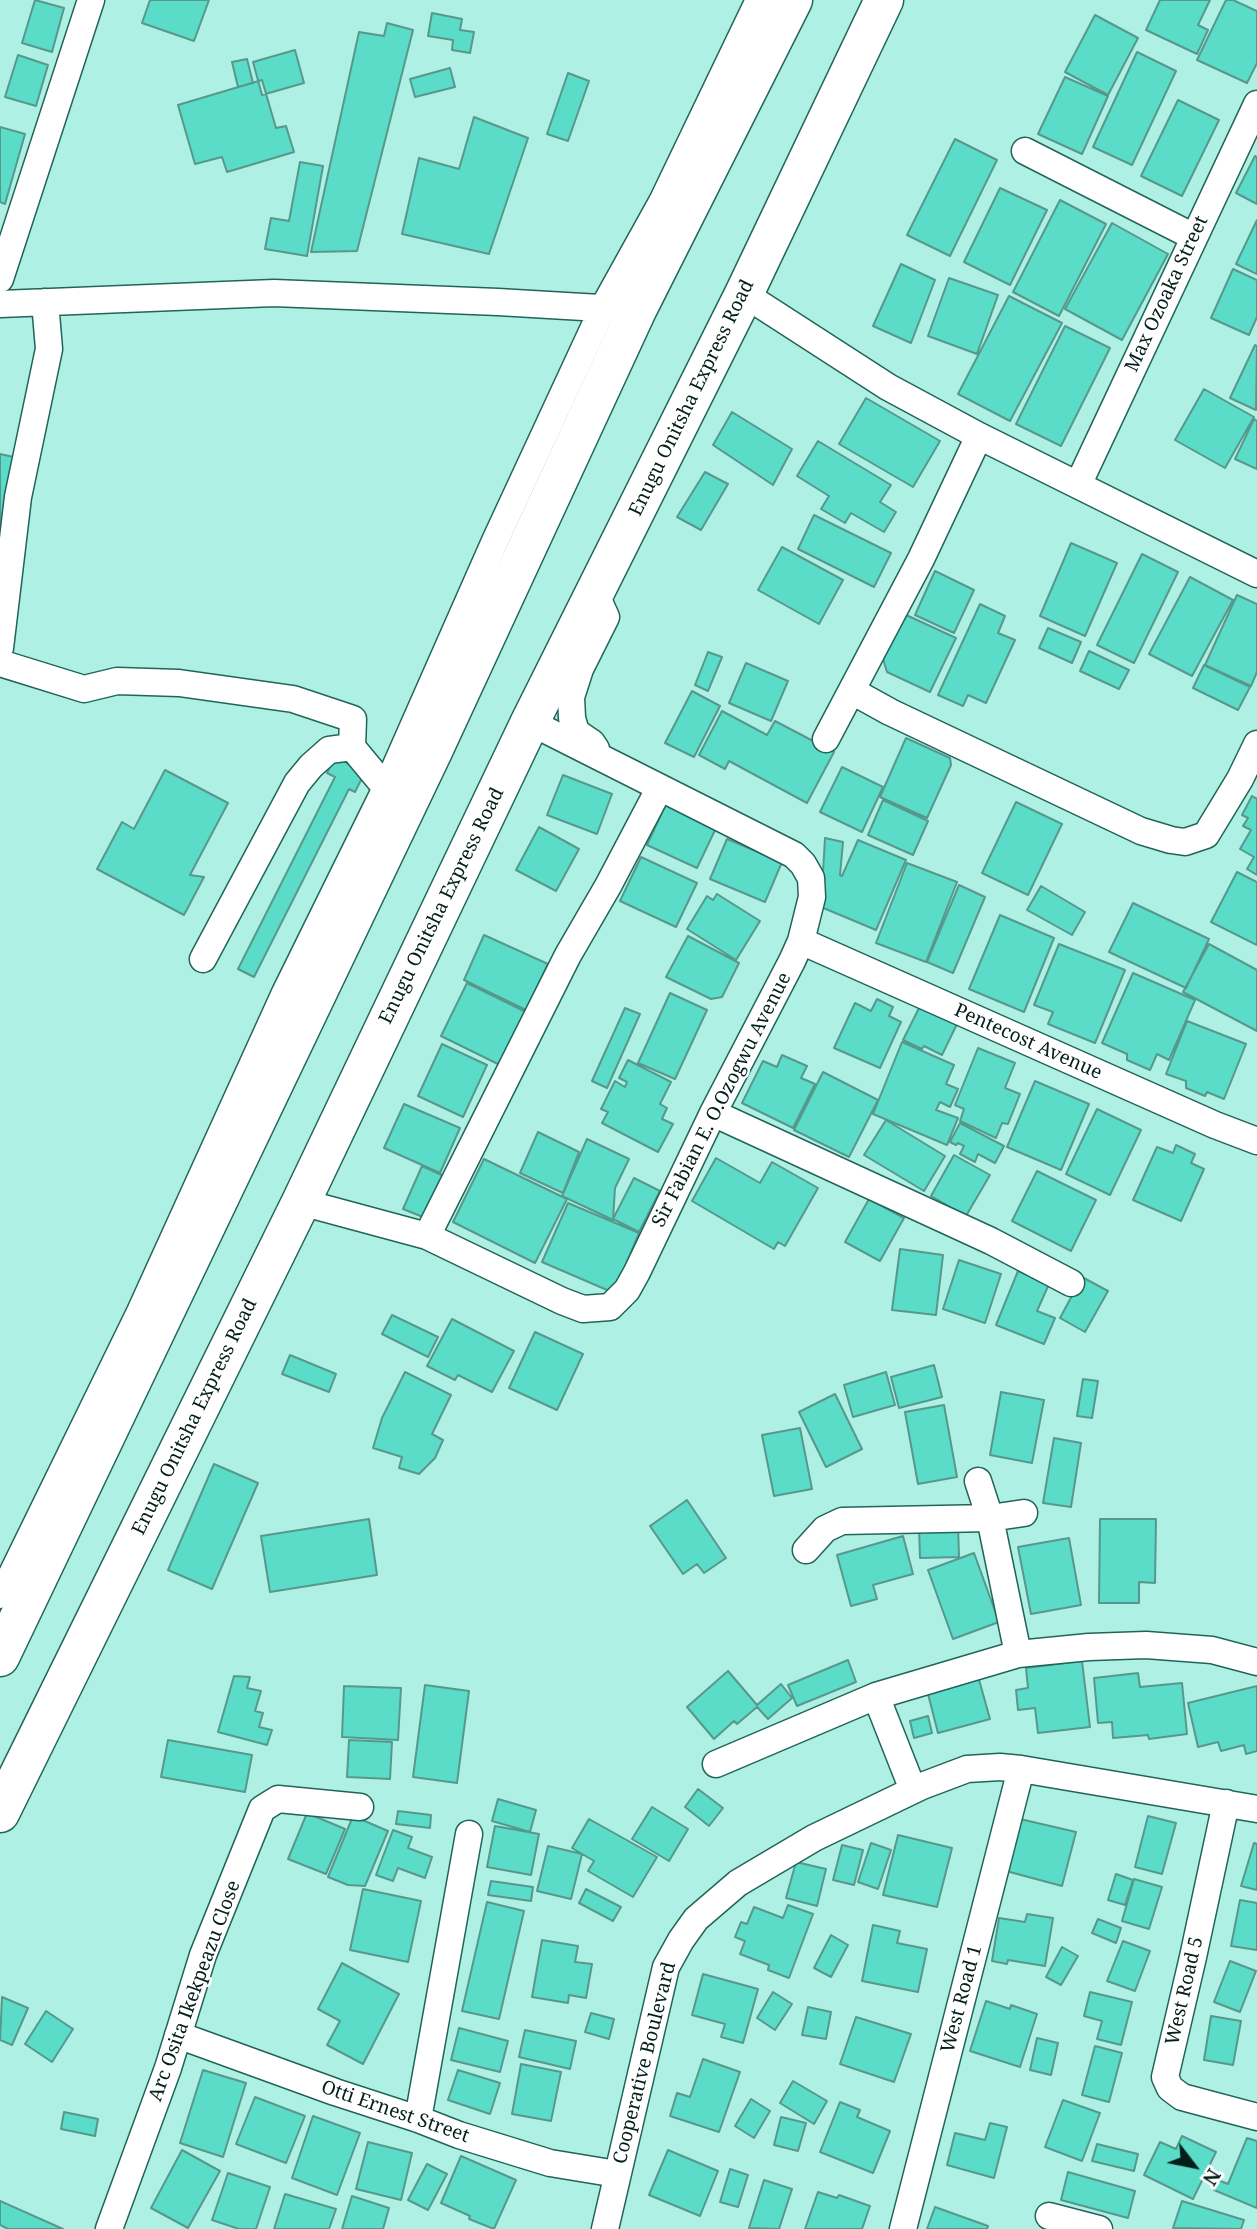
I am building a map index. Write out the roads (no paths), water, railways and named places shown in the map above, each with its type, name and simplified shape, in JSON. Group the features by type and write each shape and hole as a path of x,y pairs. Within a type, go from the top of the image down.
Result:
{"highway":[{"path":"0,1657 433,751 620,309 793,0"},
{"name":"Enugu Onitsha Express Road","path":"0,1829 7,1798 300,1202 530,722 744,293 884,0"}],"street":[{"path":"0,279 91,0"},
{"path":"0,1595 140,1312 285,993 386,788 495,541 620,309 663,200 759,0"},
{"name":"Max Ozoaka Street","path":"1078,485 1255,112"},
{"path":"1025,151 1194,237"},
{"path":"0,304 274,293 620,309"},
{"path":"744,293 888,387 979,436 1257,574"},
{"path":"0,648 18,498 49,349 45,302"},
{"path":"826,739 921,559 979,436"},
{"path":"595,593 606,617 580,669 571,697 572,718 576,732 592,743 603,760"},
{"path":"0,663 84,689 117,681 179,683 293,699 353,719 352,747 386,788"},
{"path":"852,691 895,715 1141,831 1171,841 1185,842 1206,835 1248,783 1257,744"},
{"name":"Sir Fabian E. O.Ozogwu Avenue","path":"300,1202 427,1236 583,1309 610,1307 627,1290 637,1272 713,1113 801,941 812,897 811,878 794,855 530,722"},
{"path":"203,959 297,783 311,766 330,750 352,747"},
{"path":"427,1236 568,955 659,789"},
{"name":"Pentecost Avenue","path":"801,941 1215,1125 1257,1141"},
{"path":"713,1113 991,1241 1071,1283"},
{"path":"978,1481 990,1518 1017,1654"},
{"path":"806,1550 825,1529 842,1521 990,1518 1024,1513"},
{"path":"716,1764 876,1696 1017,1654 1146,1644 1212,1650 1257,1662"},
{"path":"876,1696 913,1790"},
{"name":"Cooperative Boulevard","path":"605,2229 666,1967 696,1919 748,1876 814,1838 913,1790 967,1769 1021,1769 1257,1809"},
{"name":"West Road 1","path":"903,2229 1021,1769"},
{"name":"Arc Osita Ikekpeazu Close","path":"108,2229 168,2068 203,1955 262,1808 278,1799 360,1807"},
{"name":"West Road 5","path":"1226,1803 1165,2077 1170,2088 1182,2097 1257,2118"},
{"path":"418,2119 469,1834"},
{"name":"Otti Ernest Street","path":"178,2035 459,2135 550,2163 617,2174"},
{"path":"1049,2216 1099,2229"}]}
